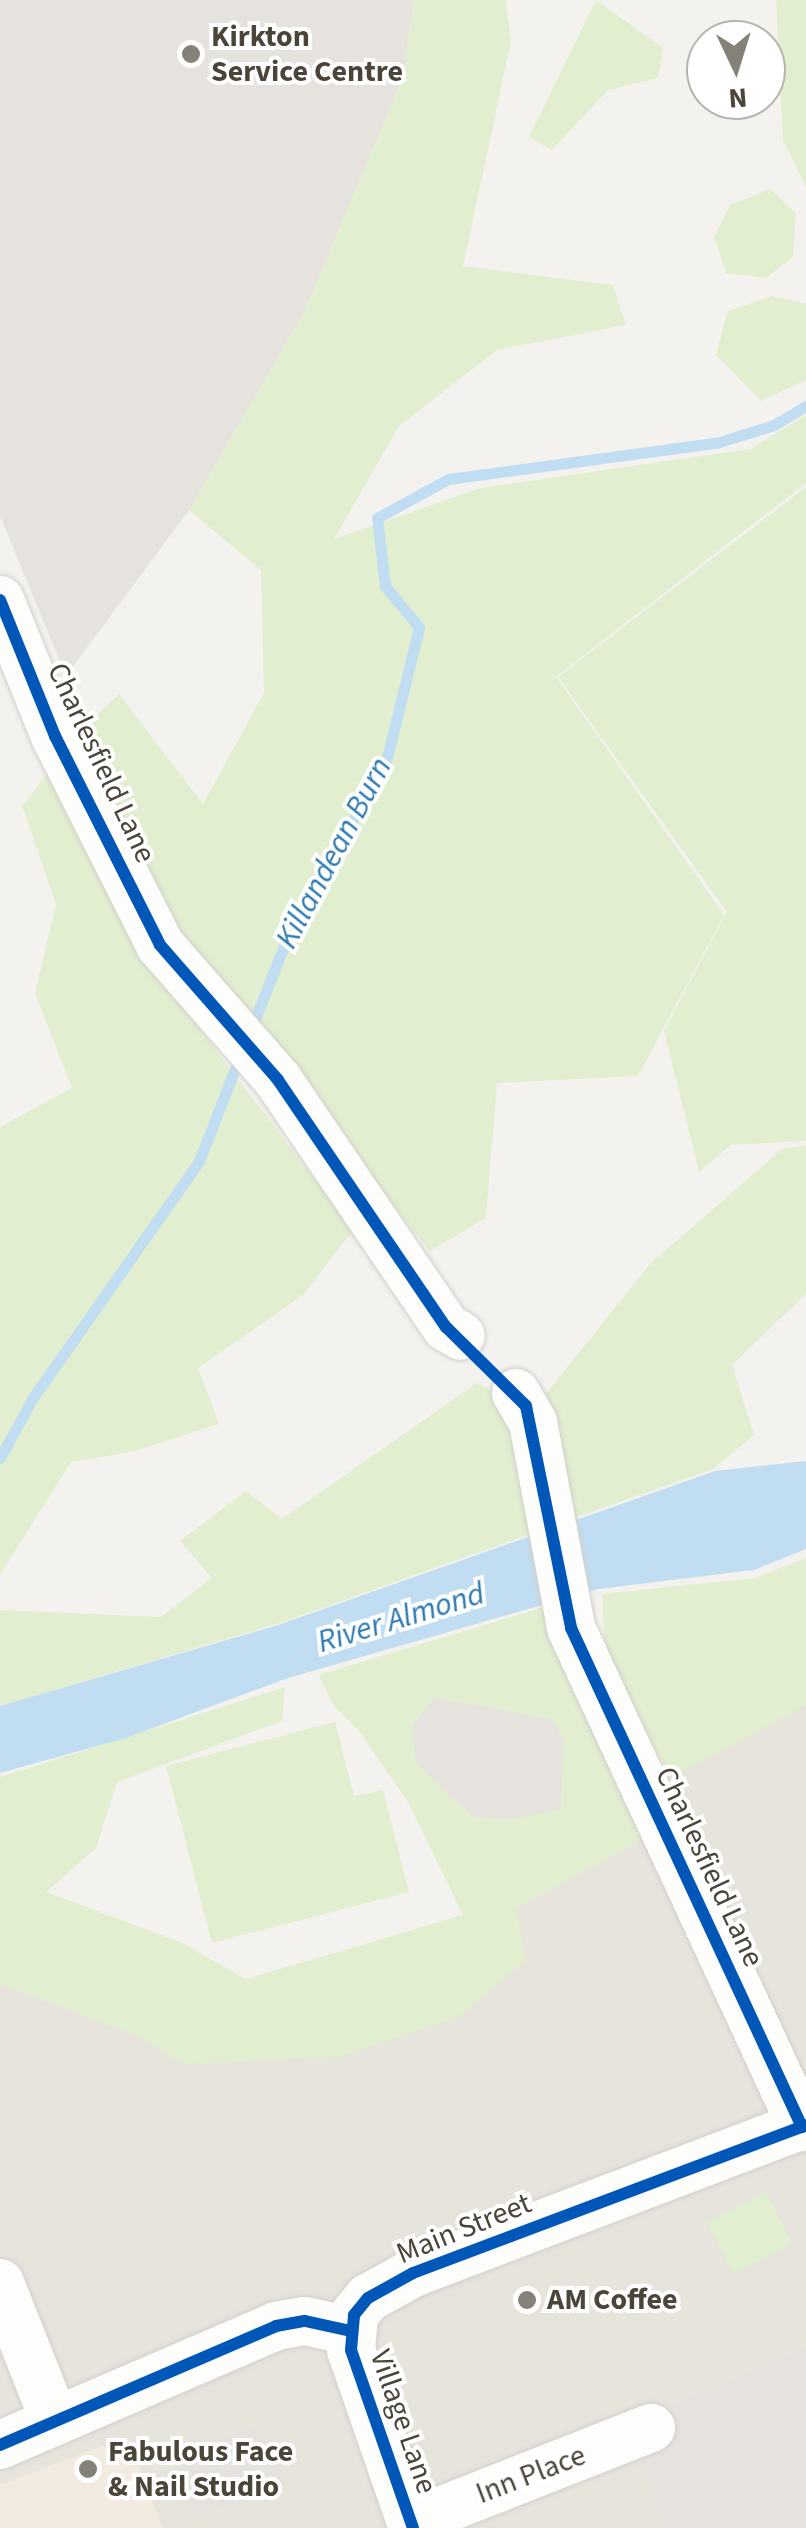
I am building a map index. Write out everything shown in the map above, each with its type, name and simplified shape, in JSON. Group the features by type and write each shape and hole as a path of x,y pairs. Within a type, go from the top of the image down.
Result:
{"street":[{"name":"Charlesfield Lane","path":"0,600 56,736 160,945 278,1080 446,1326 461,1336"},
{"name":"Charlesfield Lane","path":"516,1393 533,1422 571,1628 804,2125"},
{"name":"Main Street","path":"351,2332 368,2298 414,2273 804,2125"},
{"path":"0,2282 55,2422"},
{"path":"0,2445 276,2326 306,2320 351,2332"},
{"name":"Village Lane","path":"351,2332 360,2379 412,2525"},
{"name":"Inn Place","path":"412,2525 651,2428"}],"shaded area":[{"path":"0,0 414,0 402,80 303,315 189,510 66,676 0,516"},
{"path":"435,1698 552,1719 563,1738 561,1809 512,1819 474,1817 444,1791 416,1761 412,1726"},
{"path":"806,1705 806,2528 0,2528 0,1984 139,2036 184,2064 516,1908 646,1837 627,1794"},
{"path":"806,2348 806,2528 669,2528 627,2425"},
{"path":"263,2423 286,2485 194,2518 172,2456"},
{"path":"127,2437 163,2528 0,2528 0,2485"}],"green space":[{"path":"414,0 506,0 511,41 463,266 613,285 626,325 497,350 399,426 334,539 481,488 750,449 806,415 806,483 556,677 724,915 638,1076 497,1083 486,1218 430,1251 157,908 83,729 119,694 203,804 264,693 261,570 189,510 303,315 402,80"},
{"path":"596,0 663,48 658,78 608,90 552,150 529,137"},
{"path":"776,0 806,0 806,187 783,140 786,20 777,20"},
{"path":"770,189 796,213 793,257 766,278 726,273 714,237 730,205"},
{"path":"772,296 806,304 806,380 761,401 716,355 728,311"},
{"path":"806,487 806,1141 731,1145 699,1172 664,1031 727,912 558,677"},
{"path":"57,762 163,981 353,1230 303,1295 198,1368 219,1424 131,1452 71,1462 0,1575 0,1127 72,1088 35,993 56,904 22,806"},
{"path":"806,1145 806,1294 732,1365 754,1435 713,1469 563,1522 544,1396 651,1263 782,1149"},
{"path":"477,1383 511,1400 536,1532 277,1624 0,1706 0,1610 161,1617 212,1578 180,1541 246,1491 282,1519"},
{"path":"806,1558 806,1705 671,1778 606,1660 602,1594 755,1578"},
{"path":"544,1607 646,1837 516,1908 526,1960 460,2016 337,2057 184,2064 139,2036 0,1984 0,1777 285,1687 282,1721 117,1782 96,1848 46,1892 180,1942 246,1979 463,1915 408,1802 359,1731 333,1705 319,1675"},
{"path":"335,1722 354,1796 383,1790 409,1892 212,1943 166,1766"},
{"path":"766,2192 792,2244 734,2274 707,2222"}],"water":[{"name":"River Almond","path":"806,1461 806,1549 754,1570 598,1589 288,1678 126,1738 0,1773 0,1706 278,1625 715,1471"}],"waterway":[{"name":"Killandean Burn","path":"251,1029 299,908 384,770 419,627 385,586 377,518 448,479 716,443 774,425 806,406"},
{"name":"Killandean Burn","path":"0,1458 32,1399 199,1161 240,1056"}],"cycle path":[{"path":"0,600 55,736 160,945 278,1080 446,1327 526,1406 571,1628 802,2127"},
{"path":"413,2528 351,2350 354,2315 368,2298 413,2273 806,2125"},
{"path":"0,2445 276,2326 305,2321 351,2331"}],"place":[{"name":"Kirkton Service Centre","path":"191,54"},
{"name":"AM Coffee","path":"527,2300"},
{"name":"Fabulous Face & Nail Studio","path":"88,2469"}]}
